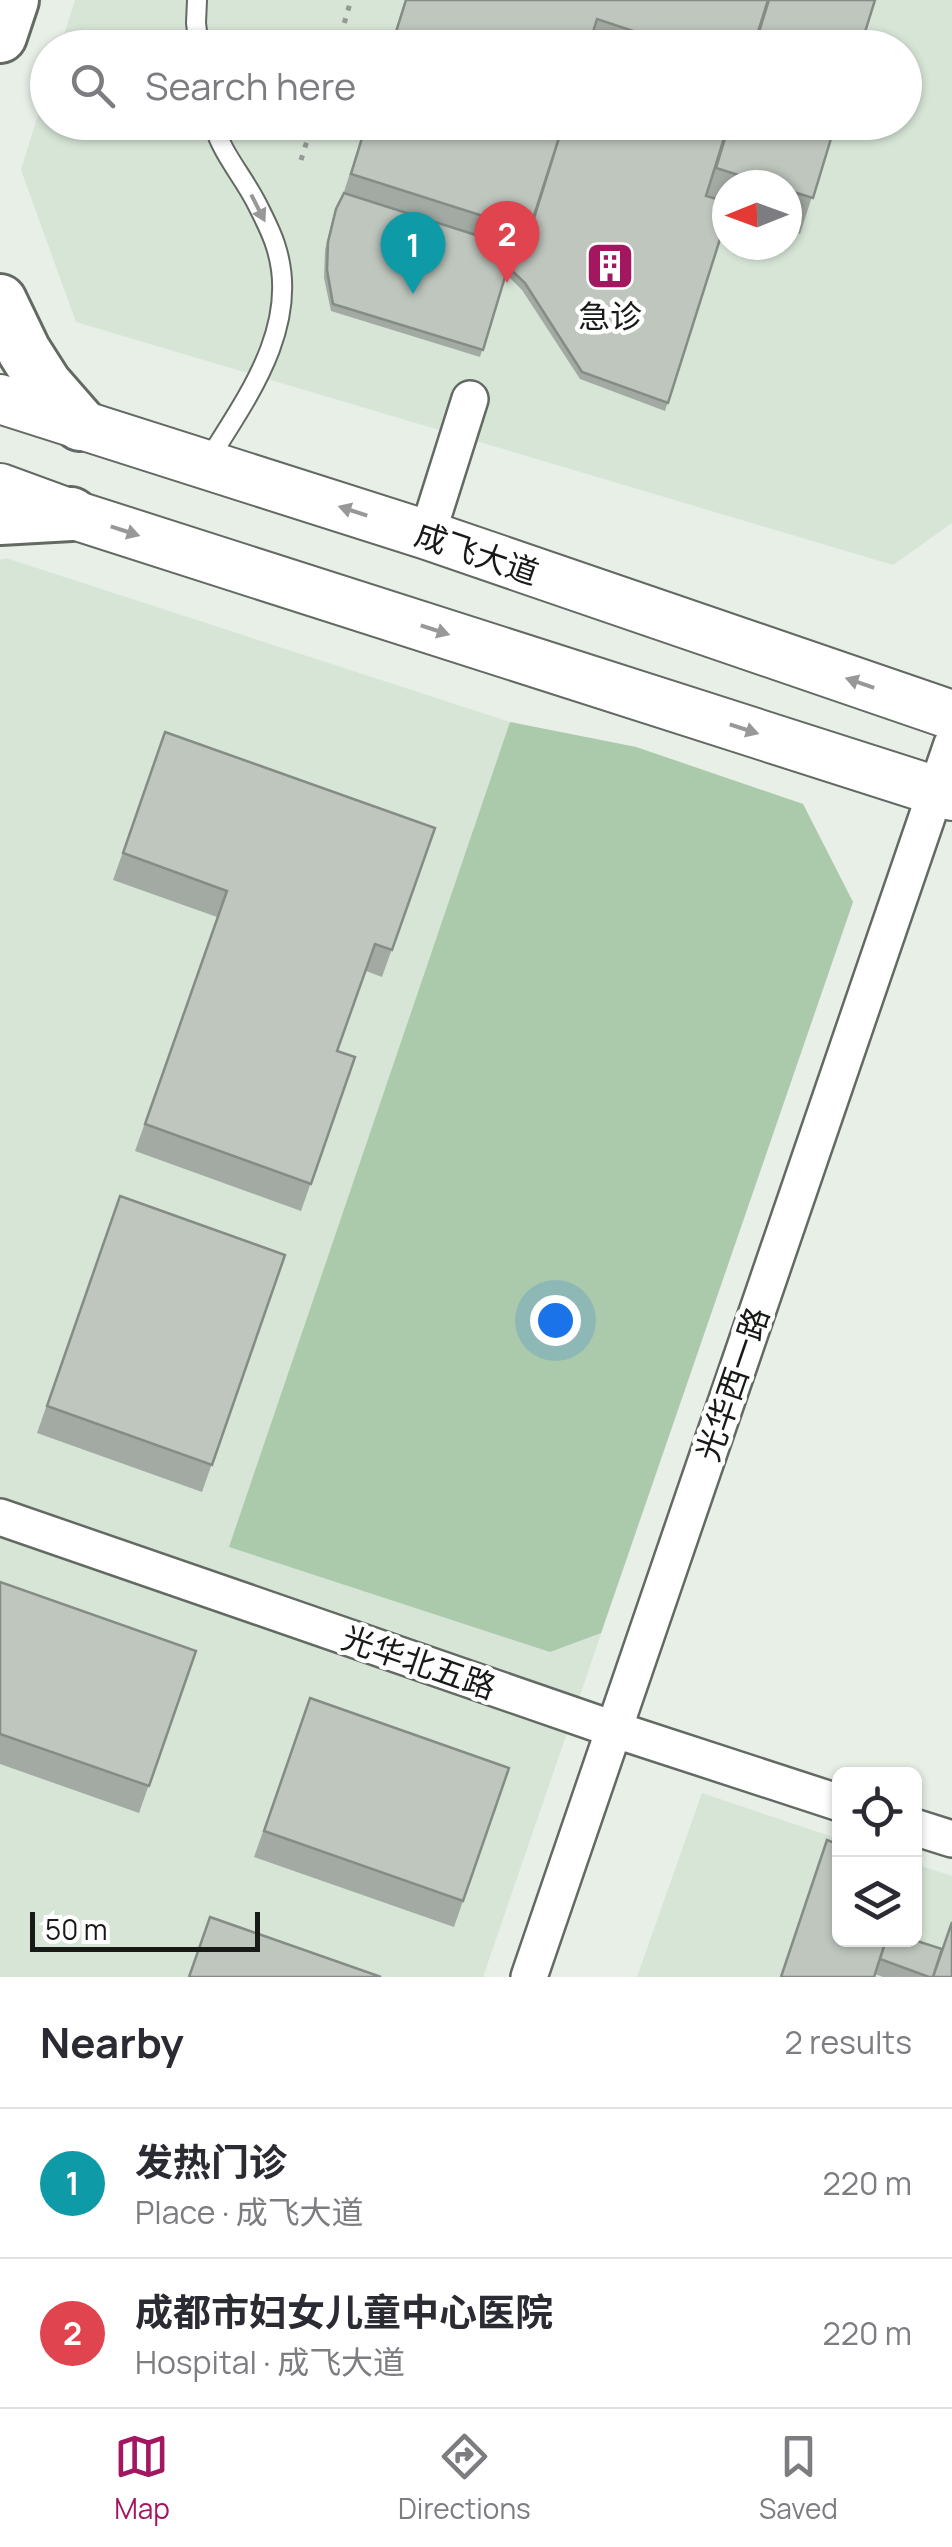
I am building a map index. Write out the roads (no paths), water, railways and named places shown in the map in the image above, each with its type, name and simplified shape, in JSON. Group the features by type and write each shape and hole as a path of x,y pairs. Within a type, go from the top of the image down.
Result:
{"main road":[{"path":"0,36 12,0"},
{"path":"0,301 24,352 45,384 80,424"},
{"name":"成飞大道","path":"0,399 427,535 952,715"},
{"path":"0,488 944,794"},
{"path":"0,518 71,514"}],"street":[{"path":"427,535 470,398"},
{"name":"光华西一路","path":"529,1977 613,1728 944,794 952,744"},
{"name":"光华北五路","path":"0,1517 832,1800"},
{"path":"922,1830 952,1840"}],"lane":[{"path":"197,0 197,30"},
{"path":"206,464 260,376 277,330 283,291 277,248 220,140"}],"place":[{"name":"急诊","path":"610,266"},
{"name":"成都市妇女儿童中心医院","path":"507,283"},
{"name":"发热门诊","path":"413,294"}]}
